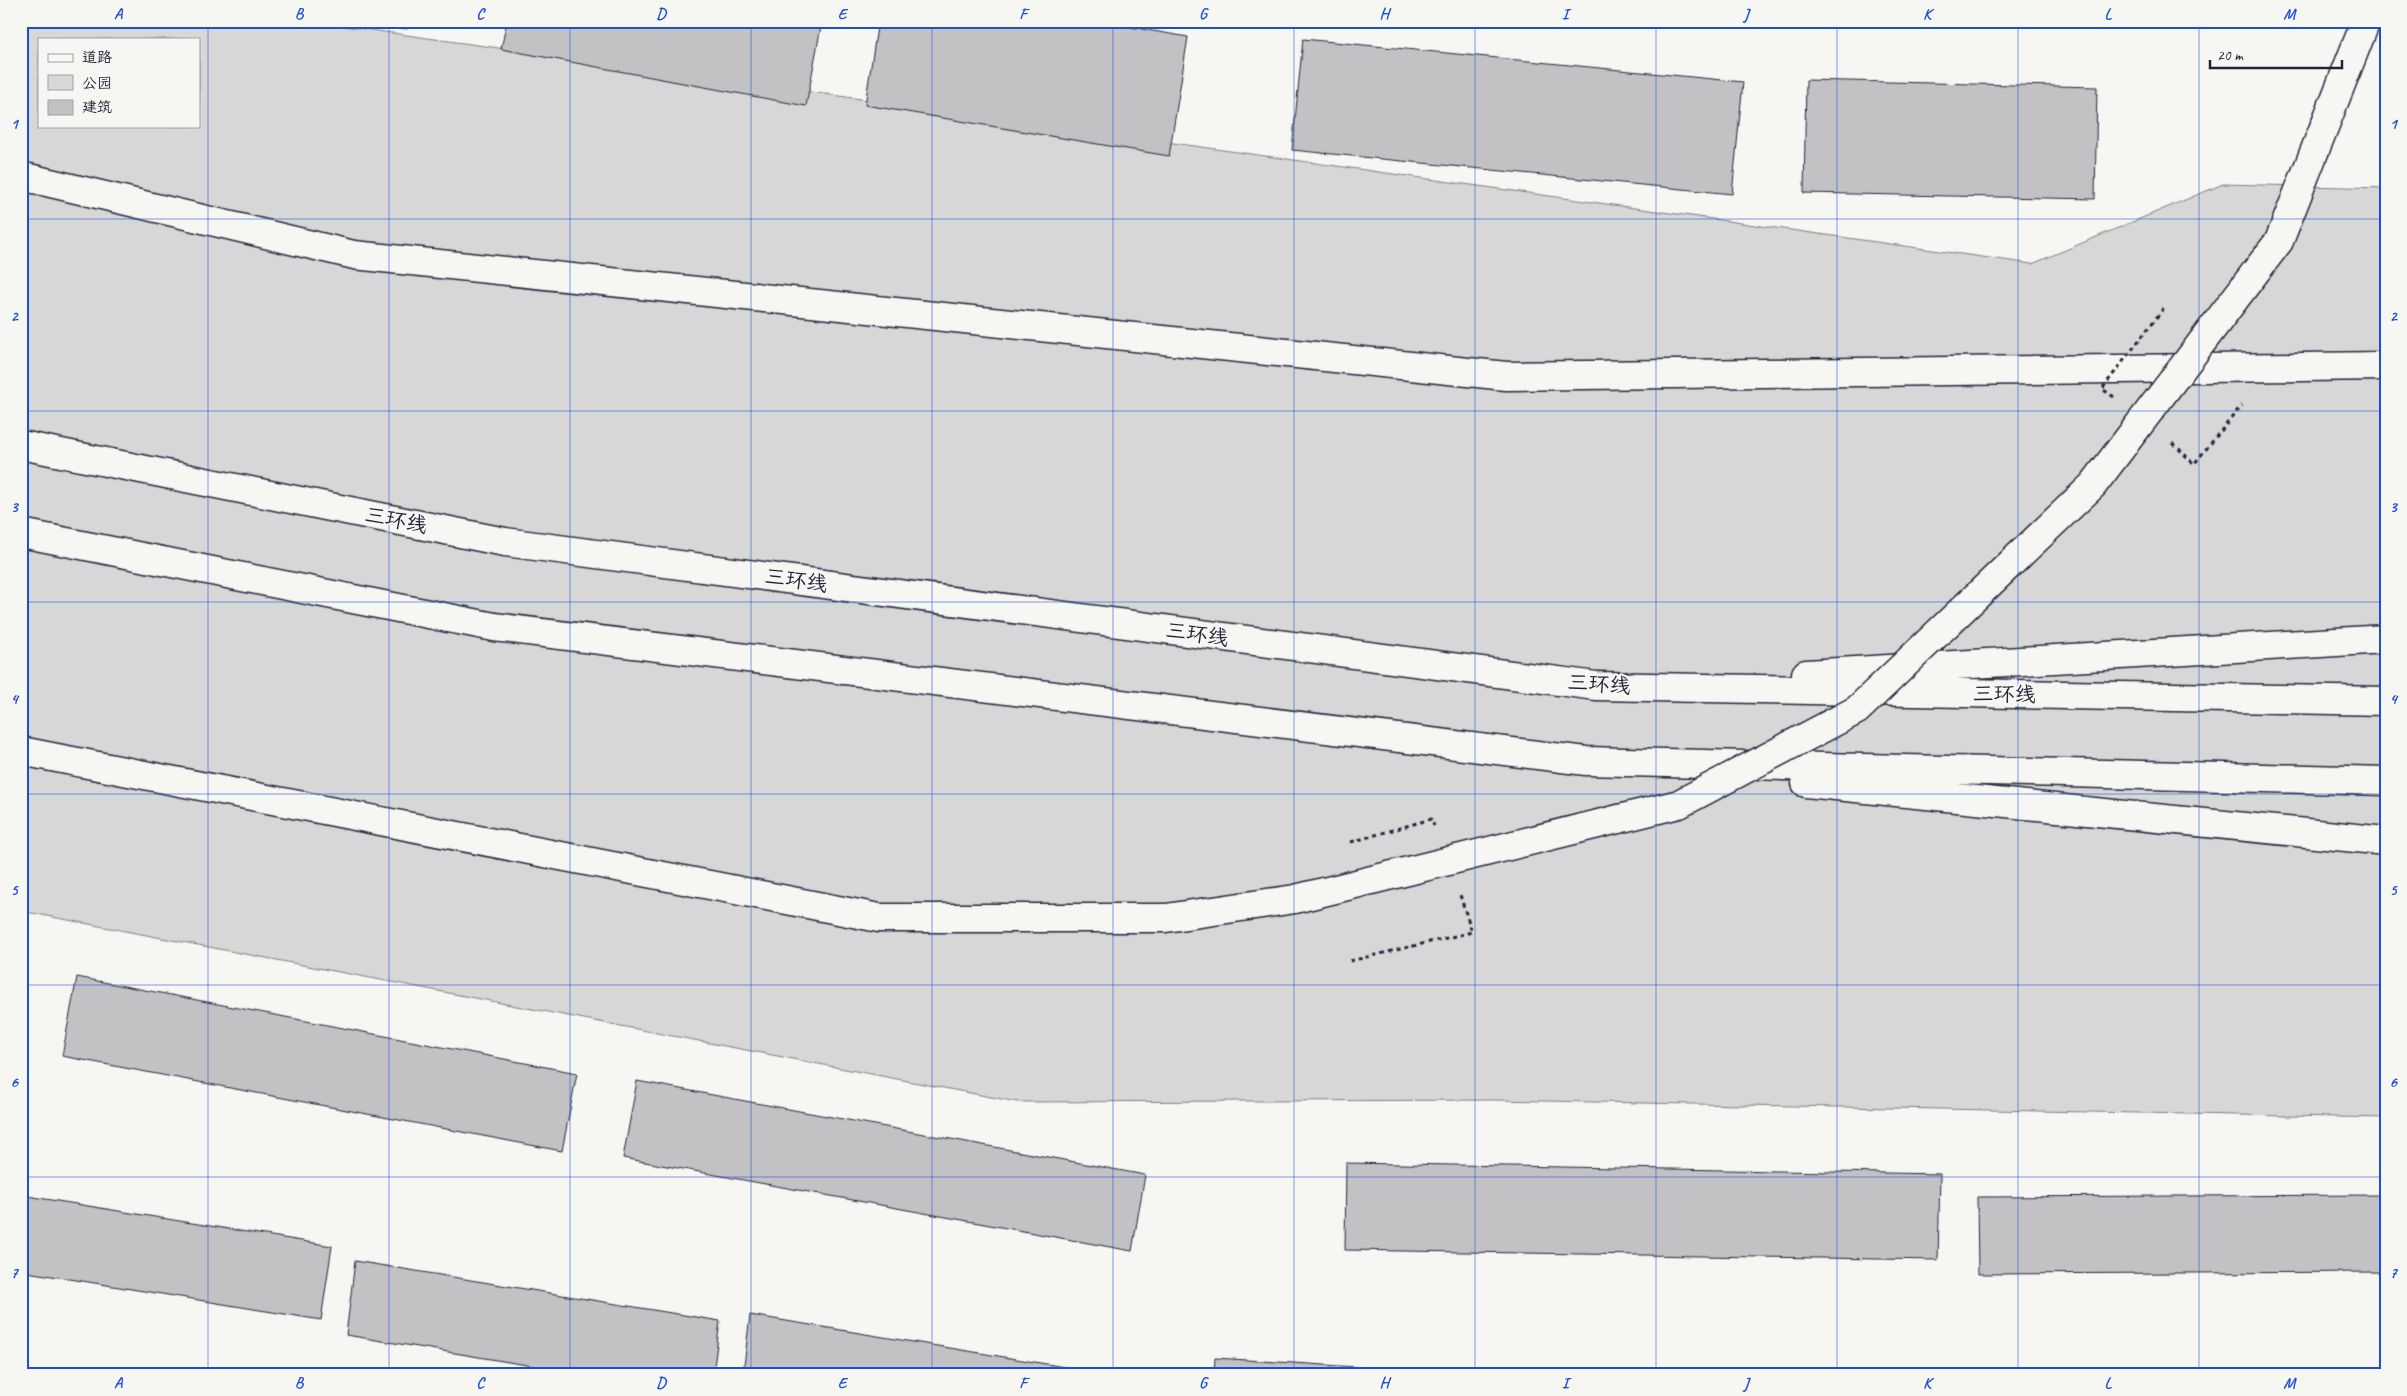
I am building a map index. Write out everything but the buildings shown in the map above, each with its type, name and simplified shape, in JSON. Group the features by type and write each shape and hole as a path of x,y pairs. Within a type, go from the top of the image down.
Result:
{"main road":[{"path":"21,751 879,918 1166,918 1295,899 1679,804 1857,710 2094,485 2279,241 2366,21"},
{"path":"21,176 354,255 1506,376 2386,366"},
{"name":"三环线","path":"21,444 506,542 1596,686 2386,701"},
{"path":"21,533 494,627 1586,761 2386,841"},
{"path":"1596,686 2386,639"},
{"path":"1586,761 2386,781"}],"path":[{"path":"2166,305 2102,390 2145,417 2194,464 2244,403"},
{"path":"1350,961 1472,932 1448,861"}],"green space":[{"path":"21,21 307,21 2032,264 2223,184 2386,188 2386,1118 1495,1100 1017,1102 21,911"}]}
